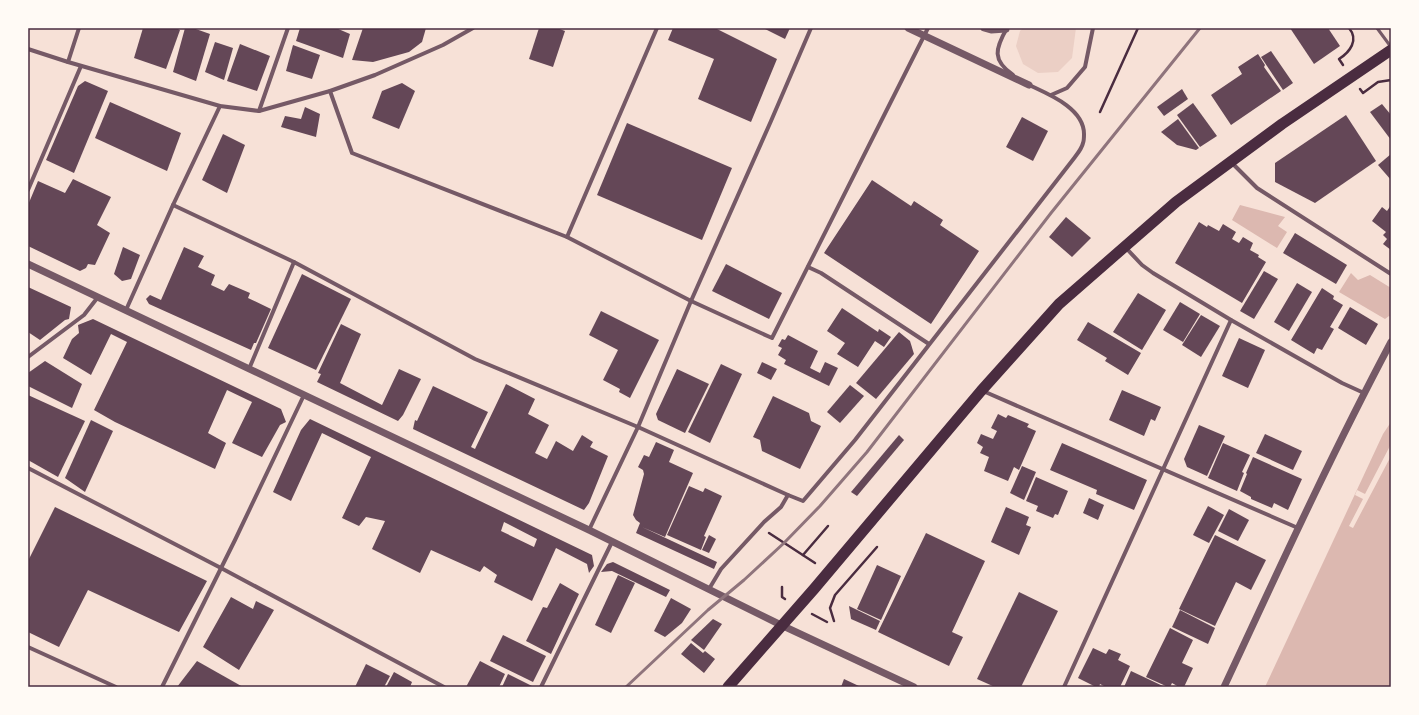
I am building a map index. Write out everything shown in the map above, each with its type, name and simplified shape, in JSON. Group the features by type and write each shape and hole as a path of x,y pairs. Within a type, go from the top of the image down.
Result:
{"highway":[{"path":"728,687 814,589 981,391 1059,304 1176,202 1231,161 1391,49"}],"street":[{"path":"68,62 79,28"},
{"path":"259,111 288,28"},
{"path":"28,49 81,66 220,106 259,111 330,91 388,69 443,45 473,28"},
{"path":"567,237 657,28"},
{"path":"589,530 638,428 691,301 771,121 810,28"},
{"path":"173,205 294,262 475,359 638,428 803,501 855,440 1075,157 1084,143 1084,129 1078,117 1069,107 1051,95 908,28"},
{"path":"330,91 352,153 567,237 691,301 772,338 928,28"},
{"path":"984,28 991,30 1006,28"},
{"path":"1006,28 999,42 996,54 1000,64 1011,74 1029,85"},
{"path":"1051,95 1067,88 1085,67 1093,28"},
{"path":"28,190 81,66"},
{"path":"126,310 173,205 220,106"},
{"path":"1231,161 1257,188 1391,274"},
{"path":"1125,246 1142,265 1154,273 1231,320 1342,383 1364,393"},
{"path":"248,369 294,262"},
{"path":"28,264 589,530 781,625 914,687"},
{"path":"808,266 822,273 929,344"},
{"path":"28,357 84,315 98,297"},
{"path":"1064,687 1231,320"},
{"path":"1224,687 1298,528 1364,393 1391,342"},
{"path":"981,391 1298,528"},
{"path":"162,687 304,395"},
{"path":"28,468 221,568 444,687"},
{"path":"709,589 721,569 764,522 781,507 788,495"},
{"path":"540,687 612,542"},
{"path":"28,647 116,687"}],"lane":[{"path":"1377,28 1391,49"}],"path":[{"path":"1100,112 1138,28"},
{"path":"1341,58 1347,53 1352,45 1353,33 1349,28"},
{"path":"1366,91 1378,82 1391,80"},
{"path":"803,555 828,526"},
{"path":"766,535 768,532 822,566"},
{"path":"834,622 830,608 835,595 877,547"},
{"path":"840,578 846,582"},
{"path":"782,587 782,597"}],"shaded area":[{"path":"1023,28 1076,28 1072,58 1058,72 1038,73 1023,64 1016,46 1020,31"},
{"path":"1240,205 1285,217 1278,226 1287,232 1277,248 1232,220"},
{"path":"1351,273 1358,280 1370,275 1391,288 1391,317 1389,316 1385,319 1339,292"},
{"path":"1391,422 1391,687 1265,687 1383,434"}],"pier":[{"path":"1391,444 1391,456 1353,528 1349,526 1363,499 1355,495 1357,490 1365,494"}],"building":[{"path":"143,28 176,28 180,30 166,69 134,58"},
{"path":"185,28 193,28 210,34 196,81 173,72"},
{"path":"300,28 336,28 350,34 343,58 296,41"},
{"path":"363,28 426,28 422,42 409,52 373,62 352,60"},
{"path":"539,28 557,28 565,31 553,67 529,59"},
{"path":"673,28 715,28 777,59 751,122 698,99 714,59 668,40"},
{"path":"763,28 790,28 785,39"},
{"path":"1290,28 1328,28 1340,46 1314,64"},
{"path":"215,42 233,48 224,80 205,72"},
{"path":"240,44 270,56 257,91 227,81"},
{"path":"293,45 320,55 312,79 286,71"},
{"path":"1271,51 1293,83 1283,90 1261,57"},
{"path":"1258,54 1265,65 1264,67 1281,91 1231,125 1211,95 1242,74 1238,67"},
{"path":"85,81 108,91 74,173 46,160 78,86"},
{"path":"402,83 415,91 399,129 372,118 382,91"},
{"path":"1182,89 1188,99 1164,116 1157,107"},
{"path":"110,102 181,133 167,171 95,138"},
{"path":"1193,103 1217,136 1200,147 1177,115"},
{"path":"1382,104 1391,115 1391,140 1370,112"},
{"path":"305,107 320,114 316,137 281,127 285,116 301,119"},
{"path":"1346,115 1376,161 1315,203 1275,182 1275,163"},
{"path":"1022,117 1048,131 1033,161 1006,147"},
{"path":"1178,119 1199,148 1196,150 1177,145 1161,132"},
{"path":"627,123 732,168 702,240 597,195"},
{"path":"223,134 245,145 227,193 202,180"},
{"path":"1391,154 1391,180 1378,165"},
{"path":"73,179 111,197 97,225 110,233 95,265 88,264 86,268 80,271 28,246 28,205 38,181 65,193"},
{"path":"872,180 911,206 914,201 943,220 940,225 979,251 931,324 824,253"},
{"path":"1391,205 1391,250 1383,244 1387,239 1383,235 1386,232 1372,221 1382,207 1387,211"},
{"path":"1066,217 1091,238 1072,257 1049,237"},
{"path":"1199,222 1207,227 1208,225 1219,231 1223,224 1236,232 1232,239 1239,243 1243,237 1253,243 1250,250 1259,255 1258,257 1266,262 1242,303 1175,263"},
{"path":"1295,233 1347,265 1336,284 1283,253"},
{"path":"123,247 140,255 131,279 122,281 114,274"},
{"path":"184,247 204,256 198,267 215,275 211,285 224,291 229,284 250,293 248,298 271,309 256,343 254,343 251,350 149,304 146,299 150,295 161,300"},
{"path":"726,264 782,293 769,319 712,291"},
{"path":"1264,271 1278,279 1254,319 1240,311"},
{"path":"302,274 351,299 316,370 268,348"},
{"path":"1297,283 1312,292 1289,331 1274,322"},
{"path":"28,287 71,307 69,319 65,320 40,340 28,332"},
{"path":"1322,288 1334,296 1333,299 1343,305 1330,327 1334,329 1322,350 1317,348 1314,354 1291,340"},
{"path":"1138,293 1166,310 1142,350 1113,332"},
{"path":"1180,302 1200,314 1183,342 1163,330"},
{"path":"1350,307 1378,324 1366,345 1338,328"},
{"path":"842,308 878,332 879,329 891,337 884,347 875,341 858,367 837,354 845,343 827,331"},
{"path":"601,311 659,340 630,398 619,392 620,389 603,380 618,350 589,335"},
{"path":"1201,315 1220,326 1201,357 1182,345"},
{"path":"93,319 281,409 286,422 280,425 262,457 232,443 252,402 227,390 208,433 226,443 215,469 115,422 94,410 127,342 111,334 91,375 63,358 72,339 79,333 78,325"},
{"path":"1088,322 1141,353 1128,375 1105,361 1107,358 1077,340"},
{"path":"341,324 361,334 340,383 382,405 399,369 421,379 403,415 398,421 317,382 321,374 318,373"},
{"path":"899,332 910,341 914,354 876,399 856,383"},
{"path":"788,335 818,351 810,368 820,373 825,362 838,368 829,386 784,364 786,360 778,355 782,348 778,346 782,339 785,340"},
{"path":"1239,338 1265,350 1248,388 1222,376"},
{"path":"45,361 82,384 72,408 28,386 28,373"},
{"path":"762,362 777,369 771,380 757,373"},
{"path":"721,364 742,374 710,443 688,432"},
{"path":"677,369 709,384 685,433 658,420 656,414"},
{"path":"506,384 535,399 528,414 549,425 535,453 547,459 556,441 573,451 582,435 593,442 590,447 608,456 589,503 584,510 413,429 415,420 417,421 433,386 488,412 471,447 475,449"},
{"path":"850,385 864,396 840,423 827,412"},
{"path":"1122,390 1161,407 1155,421 1151,419 1144,436 1109,420"},
{"path":"28,395 85,421 58,477 28,460"},
{"path":"773,396 809,413 811,421 821,426 800,469 762,451 760,440 753,437"},
{"path":"998,414 1006,418 1008,415 1029,424 1027,427 1036,431 1019,470 1014,467 1008,481 984,471 989,457 980,453 983,447 977,443 981,434 993,439 997,431 991,428"},
{"path":"310,419 592,555 594,566 589,573 587,564 556,548 532,601 494,582 497,575 484,566 480,572 431,550 420,573 372,549 385,521 366,517 359,526 342,518 371,457 322,433 291,501 273,492 301,430","holes":["504,522 537,539 534,547 501,531"]},
{"path":"91,420 113,431 85,492 65,478"},
{"path":"1199,425 1225,436 1207,476 1187,467 1184,459"},
{"path":"1265,434 1302,451 1293,470 1256,453"},
{"path":"899,435 904,440 857,496 851,492"},
{"path":"656,442 674,450 669,462 693,473 665,537 642,527 717,562 714,569 636,533 640,523 633,515 644,474 643,470 638,467 644,455 649,457"},
{"path":"1062,443 1147,480 1134,510 1096,494 1097,490 1050,470"},
{"path":"1223,443 1250,455 1242,472 1244,473 1237,491 1208,478"},
{"path":"1253,457 1302,479 1288,510 1274,503 1272,508 1251,499 1251,497 1240,491"},
{"path":"1022,466 1036,472 1024,500 1010,493"},
{"path":"1036,477 1068,491 1058,515 1055,514 1053,518 1036,511 1038,506 1026,501"},
{"path":"689,486 703,492 705,488 722,496 704,536 706,537 701,550 667,535"},
{"path":"1089,498 1104,505 1098,520 1083,513"},
{"path":"1208,506 1224,515 1209,543 1193,535"},
{"path":"55,507 207,581 179,632 88,590 59,647 28,632 28,561"},
{"path":"1006,507 1029,517 1026,525 1031,527 1019,555 991,542"},
{"path":"1229,509 1249,520 1238,541 1218,531"},
{"path":"926,533 985,561 952,632 963,637 949,666 878,632"},
{"path":"709,535 716,539 709,553 702,550"},
{"path":"1215,535 1266,560 1251,590 1236,582 1215,626 1179,609"},
{"path":"613,562 670,590 666,597 612,571 601,572 607,564"},
{"path":"877,565 901,576 881,620 857,609"},
{"path":"618,575 635,583 611,633 595,625"},
{"path":"560,583 579,594 551,654 526,641 543,607 547,608"},
{"path":"1019,592 1058,611 1021,687 995,687 977,679"},
{"path":"231,597 253,609 256,601 274,610 239,670 203,647"},
{"path":"671,598 691,609 682,623 665,637 654,631"},
{"path":"849,606 880,621 876,630 851,619"},
{"path":"1180,610 1215,628 1208,644 1172,627"},
{"path":"713,619 722,624 704,650 691,640"},
{"path":"1170,628 1193,640 1182,663 1193,668 1184,687 1179,687 1172,683 1170,687 1168,687 1146,677"},
{"path":"503,635 546,656 533,682 490,661"},
{"path":"691,643 703,653 705,651 715,659 704,673 681,654"},
{"path":"1093,648 1106,654 1109,649 1121,654 1118,660 1130,666 1120,687 1106,687 1100,684 1099,687 1096,687 1078,678"},
{"path":"197,661 243,687 177,687"},
{"path":"480,661 505,674 499,687 466,687"},
{"path":"366,664 390,676 384,687 355,687"},
{"path":"1131,671 1165,687 1124,687"},
{"path":"394,672 412,682 410,687 386,687"},
{"path":"508,674 534,687 502,687"},
{"path":"844,679 861,687 841,687"}],"railway":[{"path":"626,687 708,610 744,580 784,543 820,506 867,452 1051,213 1200,28"}]}
